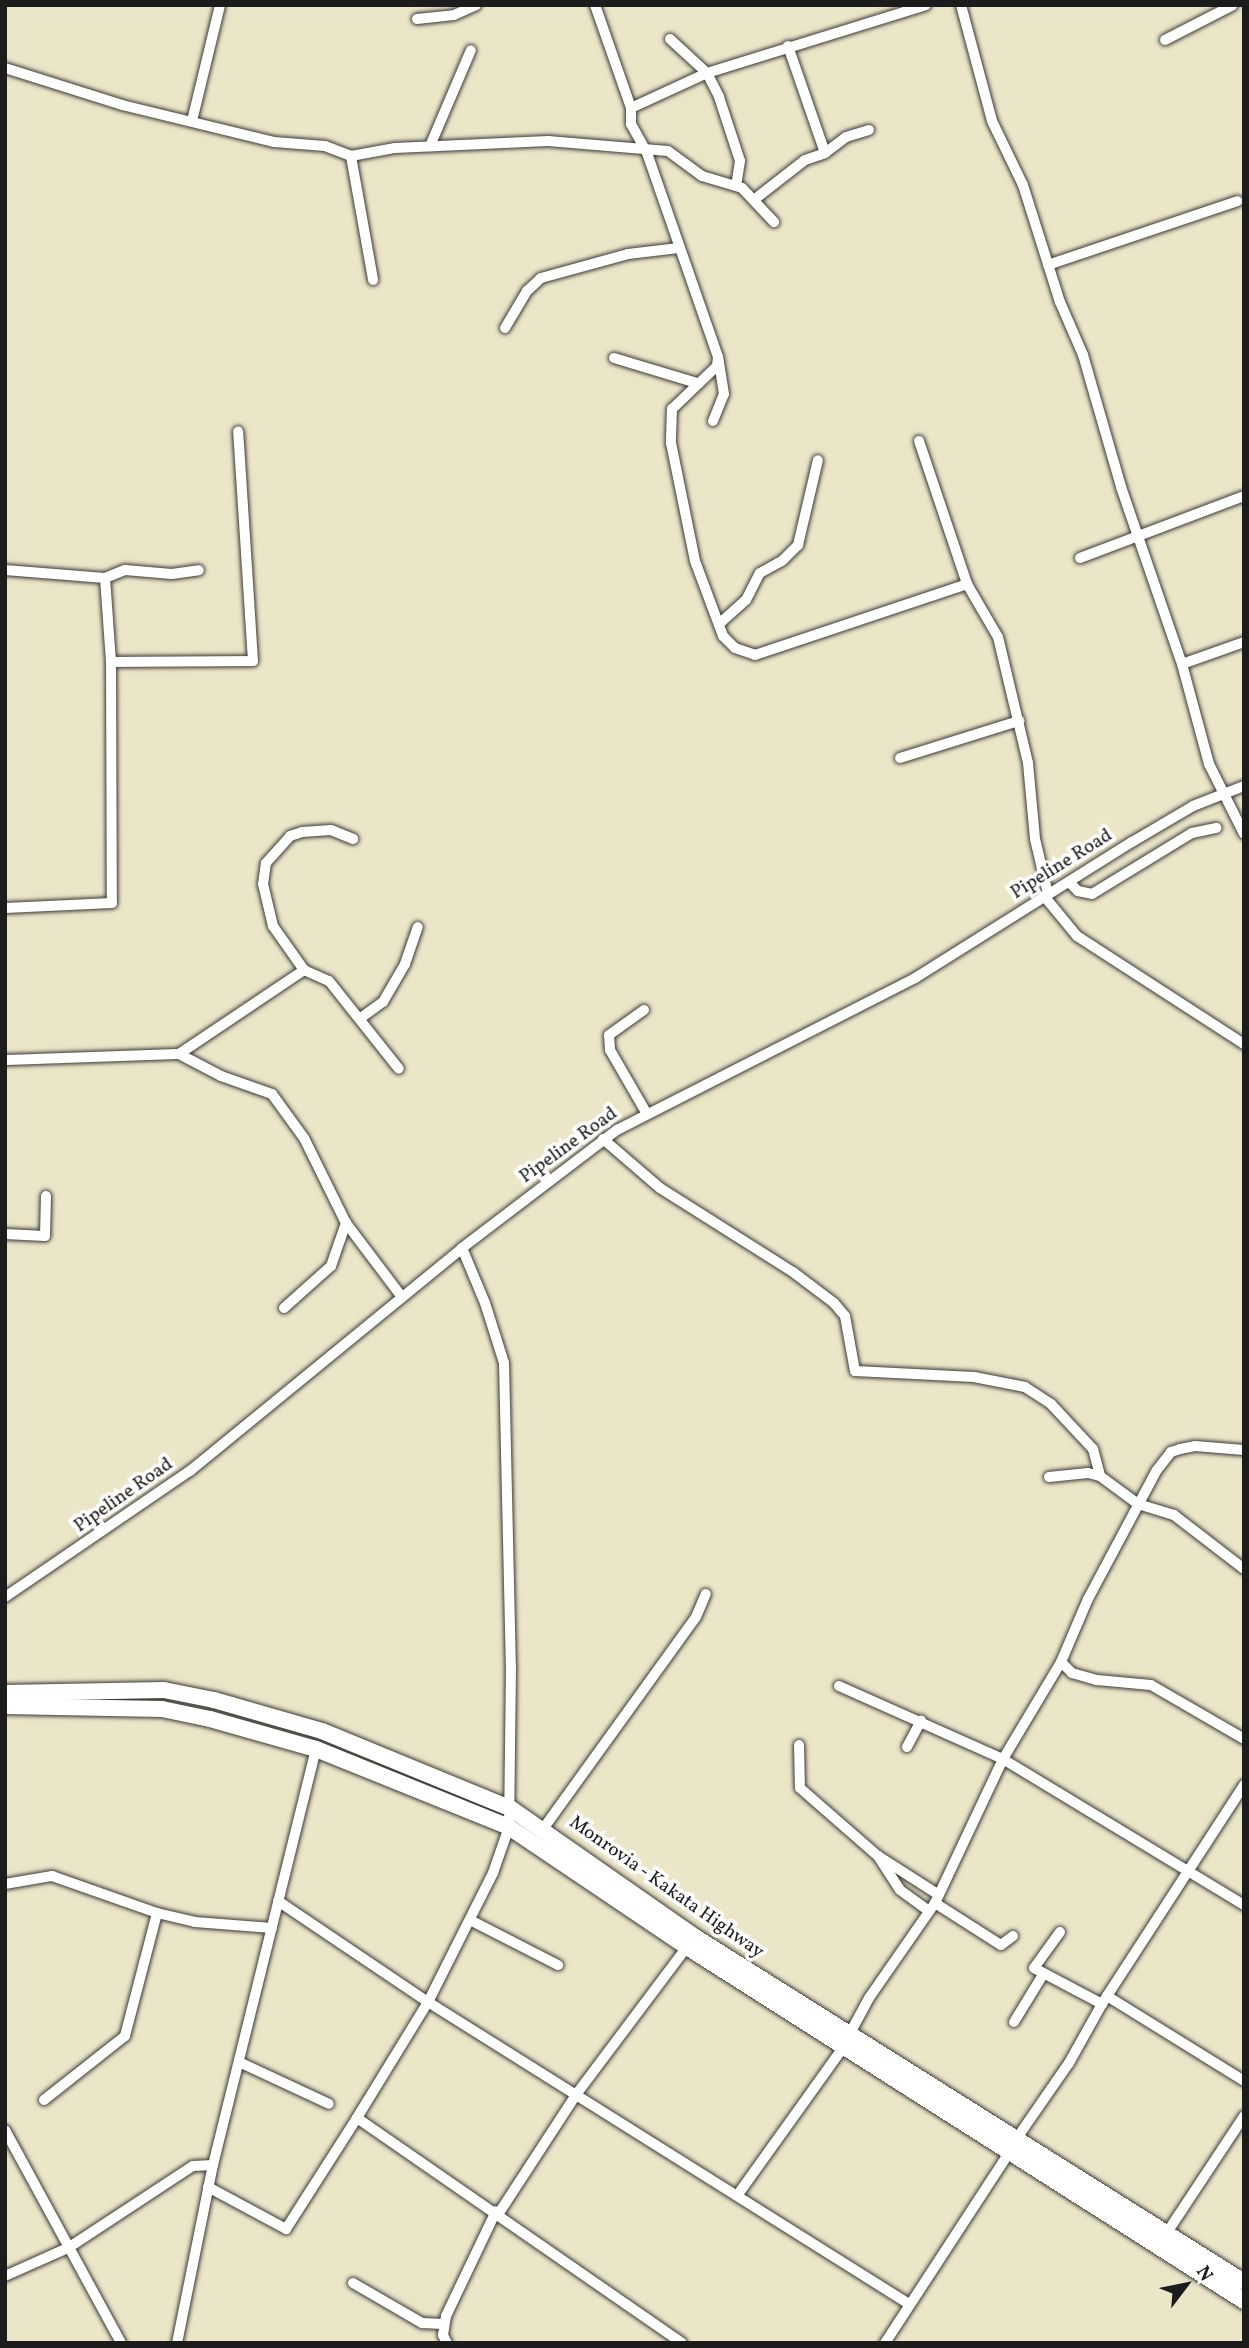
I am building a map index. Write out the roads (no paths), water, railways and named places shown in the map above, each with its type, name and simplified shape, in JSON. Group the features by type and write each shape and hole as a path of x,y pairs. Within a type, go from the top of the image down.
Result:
{"highway":[{"name":"Monrovia - Kakata Highway","path":"5,1693 164,1690 214,1700 322,1731 510,1808 846,2041"},
{"name":"Monrovia - Kakata Highway","path":"5,1706 162,1709 316,1749 509,1827 687,1947 846,2041 1013,2146 1244,2301"},
{"name":"Monrovia - Kakata Highway","path":"1013,2146 1168,2231 1244,2282"}],"street":[{"path":"192,121 220,5"},
{"path":"417,19 454,15 476,5"},
{"path":"595,5 631,108 631,124 647,153 718,358 724,394 713,421"},
{"path":"631,108 707,73 926,5"},
{"path":"961,5 992,121 1023,186 1048,265 1083,355 1182,664 1209,764 1244,834"},
{"path":"1165,40 1233,5"},
{"path":"670,39 707,73 738,152 736,185"},
{"path":"788,46 825,153"},
{"path":"430,146 471,50"},
{"path":"5,68 122,105 274,142 325,146 351,156 430,146 548,141 647,153 668,151 702,176 736,185 755,199 774,222"},
{"path":"755,199 804,160 825,153 846,137 869,130"},
{"path":"351,156 373,280"},
{"path":"1048,265 1238,201"},
{"path":"505,328 527,291 541,278 628,254 679,248"},
{"path":"614,358 697,383"},
{"path":"718,358 717,366 671,409 671,443 695,561 723,636 735,648 755,655 967,584"},
{"path":"111,662 253,661 238,431"},
{"path":"919,441 967,584 998,637 1019,721 1035,839 1046,895 1077,936 1244,1044"},
{"path":"719,624 746,600 760,573 782,561 798,545 818,460"},
{"path":"1080,558 1244,496"},
{"path":"5,570 105,578 125,570 172,574 199,570"},
{"path":"5,908 112,903 111,662 105,578"},
{"path":"1182,664 1244,642"},
{"path":"900,758 1019,721"},
{"name":"Pipeline Road","path":"5,1597 190,1471 462,1248 603,1139 915,978 1193,806 1244,786"},
{"path":"1069,882 1078,891 1092,894 1192,833 1216,828"},
{"path":"353,839 331,830 302,832 290,836 266,863 263,884 273,926 304,970 329,981 362,1017 399,1069"},
{"path":"362,1017 383,1002 405,964 418,927"},
{"path":"179,1054 304,970"},
{"path":"643,1010 609,1035 610,1050 647,1114"},
{"path":"5,1060 179,1054 221,1076 272,1094 304,1138 346,1223 402,1297"},
{"path":"603,1139 660,1188 793,1272 834,1303 845,1317 855,1371 974,1377 1025,1387 1051,1405 1093,1449 1100,1476"},
{"path":"5,1234 45,1236 46,1196"},
{"path":"284,1308 331,1266 346,1223"},
{"path":"208,2187 286,2229 428,2002 494,1872 509,1827 511,1653 503,1363 489,1313 462,1248"},
{"path":"739,2193 846,2041 869,1998 934,1903 1003,1759 1061,1662 1138,1504 1171,1452 1195,1446 1244,1450"},
{"path":"1049,1477 1088,1473 1100,1476 1138,1504 1174,1516 1244,1569"},
{"path":"543,1829 696,1617 706,1594"},
{"path":"1061,1662 1072,1674 1097,1680 1151,1685 1244,1739"},
{"path":"839,1686 1003,1759 1244,1905"},
{"path":"907,1747 921,1721"},
{"path":"799,1745 800,1788 934,1903 1001,1945 1013,1936"},
{"path":"177,2343 213,2165 316,1749"},
{"path":"885,2343 1069,2063 1186,1869 1244,1785"},
{"path":"878,1856 900,1890 934,1903"},
{"path":"5,1884 52,1876 68,1879 130,1906 195,1922 272,1928"},
{"path":"278,1901 428,2002 739,2193 909,2304"},
{"path":"44,2100 125,2036 157,1913"},
{"path":"470,1920 558,1965"},
{"path":"1060,1931 1034,1968 1105,2000 1244,2081"},
{"path":"447,2343 443,2324 498,2212 578,2092 687,1947"},
{"path":"1014,2022 1044,1973"},
{"path":"239,2062 329,2104"},
{"path":"1168,2231 1244,2116"},
{"path":"357,2118 498,2212 682,2343"},
{"path":"5,2130 121,2343"},
{"path":"5,2276 68,2248 193,2166 213,2165"},
{"path":"353,2283 422,2323 443,2324"}]}
